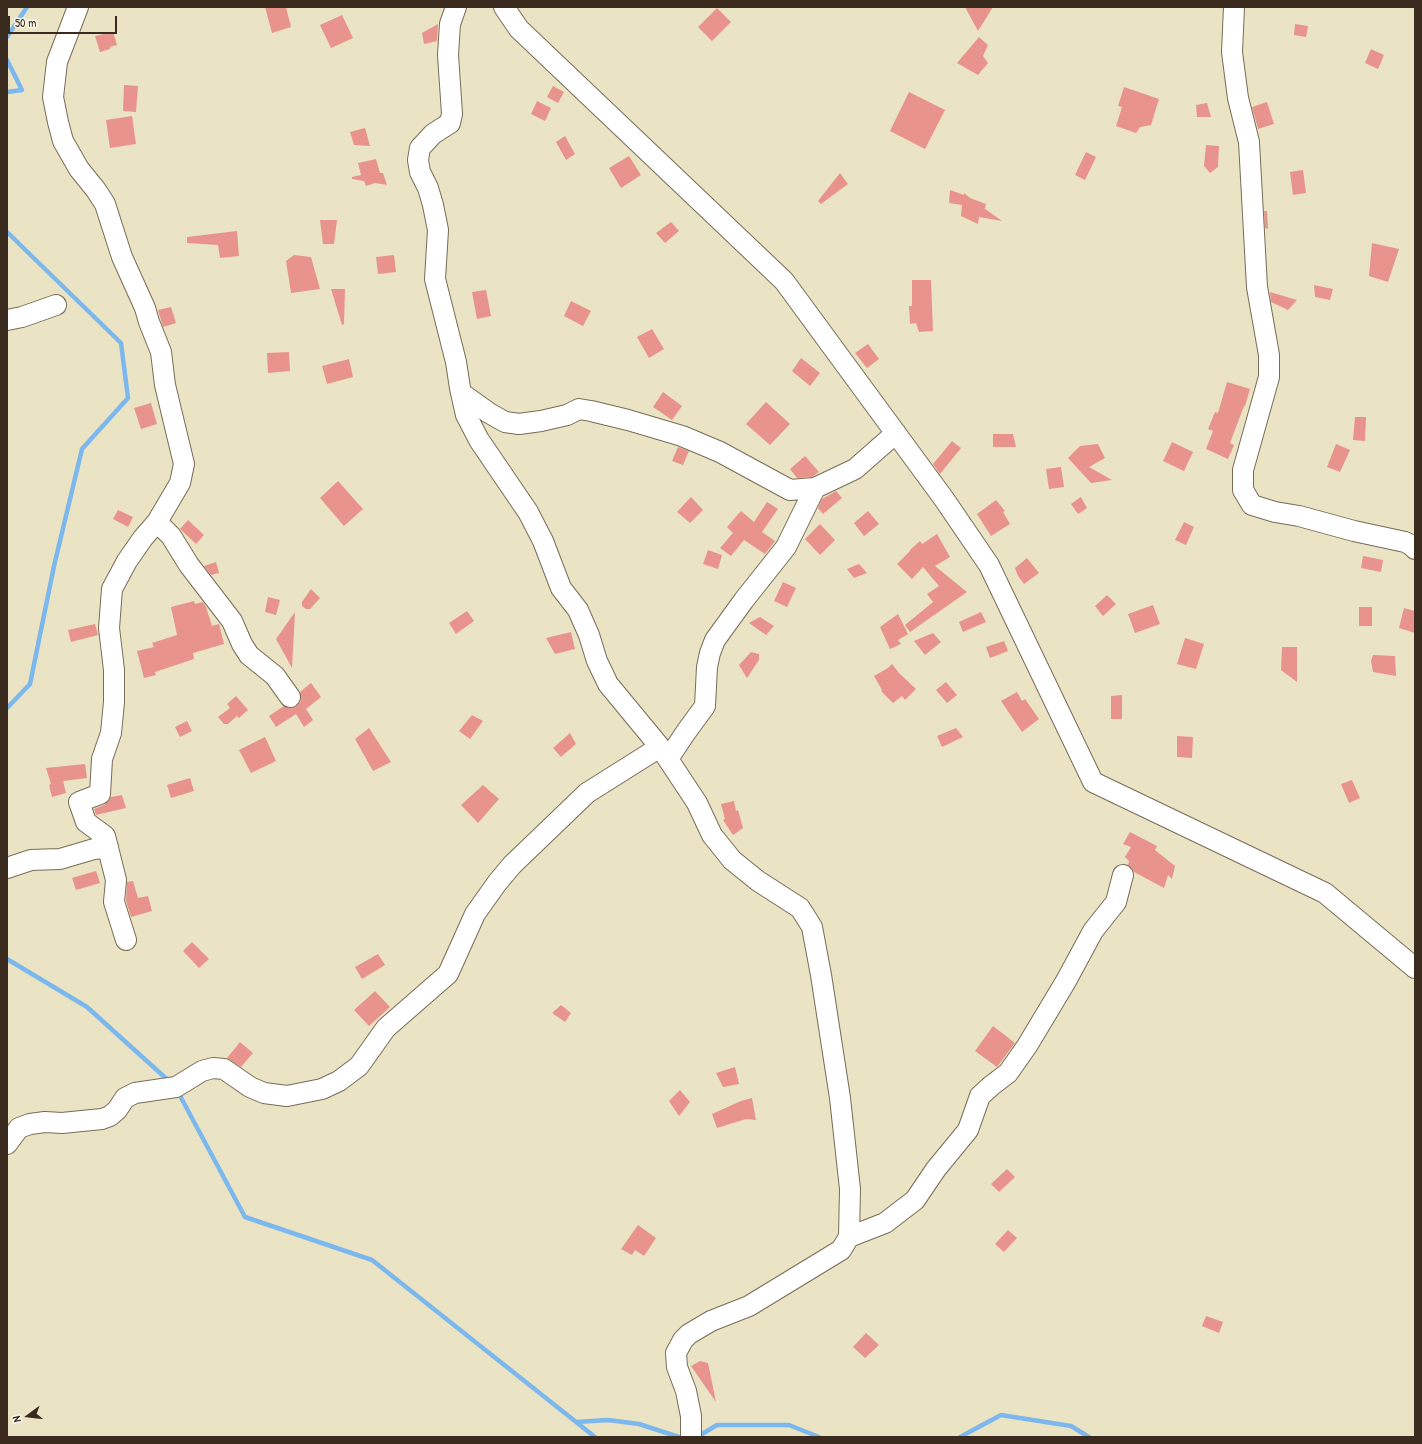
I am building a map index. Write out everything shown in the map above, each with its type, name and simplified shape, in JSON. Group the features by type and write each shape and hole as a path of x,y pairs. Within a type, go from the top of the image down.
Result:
{"street":[{"path":"78,7 57,62 53,97 63,141 79,169 105,204 122,257 145,308 161,352 165,386 184,464 180,483 158,522 138,544 112,589 109,628 114,670 114,702 111,733 102,759 100,794 79,802 86,822 104,836 108,847 116,880 114,902 126,940"},
{"path":"456,7 450,24 448,55 452,114 450,123 434,134 420,148 418,160 420,172 428,188 433,205 438,230 435,279 456,362 466,415 479,440 528,512 543,541 561,588 578,610 589,635 596,661 608,684 664,753 697,803 712,835 732,860 758,881 800,908 812,927 840,1098 850,1190 850,1237"},
{"path":"504,7 519,29 784,281 944,499 988,565 1093,782 1325,893 1415,968"},
{"path":"1234,7 1232,52 1238,98 1249,142 1257,287 1269,355 1269,377 1243,470 1243,490 1252,506 1299,516 1354,532 1405,542 1415,549"},
{"path":"7,320 22,317 56,304"},
{"path":"461,393 489,413 505,422 519,424 541,421 567,415 579,409 628,420 682,436 720,452 790,490 815,488 855,469 896,433"},
{"path":"7,1144 19,1128 30,1124 45,1122 62,1123 102,1119 110,1116 117,1110 125,1098 135,1093 176,1087 202,1071 213,1068 224,1069 250,1087 264,1093 287,1096 322,1089 339,1081 359,1066 386,1028 448,974 475,914 497,883 512,866 587,793 664,753 686,732 705,706 707,667 715,640 744,600 786,548 815,488"},
{"path":"158,522 171,536 189,565 232,621 242,644 249,655 275,676 290,697"},
{"path":"7,868 31,860 60,859 94,849 108,847"},
{"path":"691,1437 691,1416 686,1391 677,1367 676,1353 683,1340 689,1334 710,1321 749,1306 841,1250 850,1237 885,1223 915,1200 936,1169 968,1130 980,1096 1008,1073 1027,1046 1066,981 1093,930 1116,902 1123,875"}],"building":[{"path":"265,7 286,7 291,27 272,33"},
{"path":"965,7 993,7 978,31"},
{"path":"717,8 731,22 712,41 698,27"},
{"path":"342,15 353,38 331,48 320,25"},
{"path":"438,24 437,41 424,44 422,33"},
{"path":"1295,24 1308,26 1306,37 1294,35"},
{"path":"113,32 117,45 100,52 95,36"},
{"path":"979,37 988,45 983,56 988,63 978,75 957,63"},
{"path":"1371,49 1384,55 1378,69 1365,63"},
{"path":"124,85 138,86 136,112 123,111"},
{"path":"553,86 564,92 558,103 547,97"},
{"path":"1124,87 1159,99 1151,125 1140,127 1136,133 1116,126 1122,107 1118,106"},
{"path":"909,92 945,110 925,149 890,131"},
{"path":"537,101 551,108 545,121 531,114"},
{"path":"1267,102 1274,124 1258,129 1252,107"},
{"path":"1207,103 1211,117 1197,117 1196,105"},
{"path":"132,116 136,144 110,148 106,120"},
{"path":"365,128 370,146 354,145 350,132"},
{"path":"565,136 575,154 566,160 556,142"},
{"path":"1206,145 1219,146 1218,167 1210,173 1204,166"},
{"path":"1086,152 1096,157 1085,180 1075,175"},
{"path":"629,156 641,175 621,188 609,168"},
{"path":"376,159 380,173 383,173 387,185 375,183 366,186 364,181 352,179 352,177 361,175 358,163"},
{"path":"1303,170 1306,193 1293,195 1290,172"},
{"path":"840,173 848,184 821,204 818,201"},
{"path":"950,190 964,195 964,193 970,198 986,204 984,208 1002,221 979,217 978,224 961,216 962,205 949,203"},
{"path":"1264,211 1267,211 1268,229 1265,228"},
{"path":"320,220 337,220 334,244 323,244"},
{"path":"671,222 679,231 665,243 656,233"},
{"path":"237,231 239,256 220,258 218,245 187,243 187,237"},
{"path":"1372,243 1399,249 1388,282 1369,276"},
{"path":"294,255 311,257 320,289 291,293 286,261"},
{"path":"394,255 396,272 378,274 376,257"},
{"path":"912,280 931,280 933,331 919,332 916,323 910,324 909,306 912,306"},
{"path":"1314,285 1333,289 1330,300 1315,297"},
{"path":"331,289 345,289 344,324 342,325"},
{"path":"486,290 491,316 477,319 472,292"},
{"path":"1270,292 1297,300 1288,310 1271,302"},
{"path":"571,301 591,311 583,326 564,316"},
{"path":"171,307 176,323 163,327 158,310"},
{"path":"652,329 664,349 649,358 637,337"},
{"path":"868,344 879,359 867,368 855,353"},
{"path":"289,352 290,371 268,373 267,353"},
{"path":"801,358 820,373 810,386 792,371"},
{"path":"349,359 353,377 327,384 322,366"},
{"path":"1227,382 1250,389 1245,406 1230,443 1234,445 1228,459 1206,449 1213,431 1208,429 1215,412 1218,413"},
{"path":"663,392 682,406 672,420 653,407"},
{"path":"766,402 790,424 770,445 746,424"},
{"path":"151,403 157,424 141,429 134,408"},
{"path":"1355,417 1366,417 1365,441 1353,440"},
{"path":"993,434 1013,434 1016,447 993,447"},
{"path":"952,441 961,448 940,474 933,464"},
{"path":"1172,442 1193,452 1184,471 1163,461"},
{"path":"1098,444 1105,458 1089,467 1112,480 1091,483 1068,458 1080,446"},
{"path":"1336,444 1350,450 1340,472 1327,467"},
{"path":"678,447 689,451 683,465 672,461"},
{"path":"805,456 819,472 812,477 797,478 790,469"},
{"path":"1061,467 1064,487 1049,489 1046,469"},
{"path":"338,481 363,509 344,526 320,498"},
{"path":"836,491 842,498 823,514 818,508 822,499"},
{"path":"691,497 703,510 690,523 677,512"},
{"path":"1081,497 1087,508 1078,514 1071,504"},
{"path":"996,500 1005,511 1003,512 1010,524 991,536 977,514"},
{"path":"767,502 778,509 762,532 775,541 765,554 744,540 731,556 720,548 733,533 727,527 741,511 754,522"},
{"path":"118,510 133,517 128,527 113,519"},
{"path":"868,511 879,524 864,536 854,523"},
{"path":"188,520 204,535 196,544 180,529"},
{"path":"1184,522 1194,527 1186,545 1175,540"},
{"path":"820,524 835,540 820,555 805,539"},
{"path":"937,534 950,557 935,566 967,592 910,632 905,625 933,602 927,594 939,586 923,567 912,579 897,564 920,541 922,544"},
{"path":"708,550 722,555 718,569 703,564"},
{"path":"1363,556 1383,560 1381,572 1361,568"},
{"path":"1027,558 1039,573 1024,584 1018,576 1015,568"},
{"path":"216,562 219,573 211,575 204,566"},
{"path":"859,564 867,573 854,578 847,569"},
{"path":"783,582 796,588 787,607 774,601"},
{"path":"311,589 320,598 310,609 306,609 302,606 302,602"},
{"path":"1107,595 1116,604 1103,616 1095,606"},
{"path":"268,597 280,600 276,615 265,612"},
{"path":"194,601 195,604 203,602 212,626 219,624 224,644 193,653 194,659 155,672 156,675 144,678 137,651 154,647 152,643 177,635 171,607"},
{"path":"1153,605 1160,624 1135,633 1128,614"},
{"path":"1359,607 1372,607 1372,626 1359,626"},
{"path":"1404,608 1415,611 1415,633 1399,628"},
{"path":"467,611 474,621 456,634 449,623"},
{"path":"295,612 292,668 276,639"},
{"path":"981,612 986,622 963,632 959,622"},
{"path":"898,614 908,634 898,640 901,644 890,649 880,627"},
{"path":"760,617 774,626 766,635 749,623"},
{"path":"95,624 98,635 71,642 68,630"},
{"path":"571,632 575,649 555,654 546,638"},
{"path":"933,633 941,642 925,655 914,641"},
{"path":"1185,638 1204,644 1196,669 1177,664"},
{"path":"1004,641 1008,651 990,658 986,647"},
{"path":"1282,647 1297,647 1297,682 1281,670"},
{"path":"751,652 759,654 759,660 747,678 739,665"},
{"path":"1373,655 1395,656 1396,676 1373,672 1371,661"},
{"path":"892,664 916,689 905,700 902,696 893,703 881,691 882,690 874,676"},
{"path":"946,682 957,695 947,703 936,690"},
{"path":"311,683 321,697 306,709 313,720 304,727 296,714 276,727 269,716 284,706 291,708 297,706 301,701 300,692"},
{"path":"1017,692 1022,701 1025,699 1039,719 1022,732 1001,701"},
{"path":"1122,695 1122,719 1111,719 1111,696"},
{"path":"236,696 248,710 239,718 237,716 228,724 224,724 218,717 230,708 227,704"},
{"path":"472,715 483,721 470,739 459,731"},
{"path":"187,721 192,731 180,737 175,727"},
{"path":"369,728 391,762 373,771 355,739"},
{"path":"956,728 963,737 942,747 937,736"},
{"path":"570,733 576,744 561,757 553,748"},
{"path":"1177,736 1193,737 1192,758 1177,757"},
{"path":"265,737 276,761 251,773 239,750"},
{"path":"85,764 87,778 63,781 66,793 52,797 49,785 51,784 46,768"},
{"path":"190,778 194,791 171,798 167,785"},
{"path":"1352,780 1360,798 1349,803 1341,784"},
{"path":"483,785 499,799 478,823 461,805"},
{"path":"122,795 126,808 96,815 94,809 104,805 111,797"},
{"path":"734,801 736,811 738,810 743,828 733,835 723,820 725,819 721,804"},
{"path":"1130,832 1157,846 1155,850 1175,866 1172,879 1168,875 1164,888 1134,872 1128,865 1129,861 1125,857 1131,847 1123,844"},
{"path":"96,871 100,883 76,890 72,878"},
{"path":"133,881 138,898 148,896 152,911 131,917 126,901 127,882"},
{"path":"192,942 209,959 199,968 183,951"},
{"path":"378,954 385,965 362,979 355,967"},
{"path":"375,991 390,1007 369,1026 354,1010"},
{"path":"561,1005 571,1013 565,1022 552,1013"},
{"path":"993,1026 1015,1043 997,1067 975,1051"},
{"path":"240,1042 253,1053 241,1067 227,1058"},
{"path":"735,1067 739,1084 723,1087 716,1073"},
{"path":"680,1090 690,1102 679,1116 669,1101"},
{"path":"752,1098 756,1120 746,1119 717,1128 712,1114 741,1101"},
{"path":"1007,1169 1015,1177 999,1192 991,1184"},
{"path":"638,1225 656,1238 644,1256 635,1250 632,1255 621,1249"},
{"path":"1008,1230 1017,1238 1004,1252 995,1244"},
{"path":"1206,1316 1223,1322 1219,1333 1202,1326"},
{"path":"866,1333 879,1345 865,1358 853,1347"},
{"path":"700,1361 708,1363 716,1402 691,1366"}],"waterway":[{"path":"7,37 27,7"},
{"path":"7,60 22,90 7,92"},
{"path":"7,232 121,343 128,398 82,449 54,566 30,684 7,708"},
{"path":"7,959 87,1007 170,1082"},
{"path":"178,1092 245,1217 372,1260 595,1437"},
{"path":"960,1437 1001,1415 1071,1426 1089,1437"},
{"path":"576,1422 608,1420 639,1424 679,1437"},
{"path":"697,1437 717,1425 789,1425 819,1437"}]}
